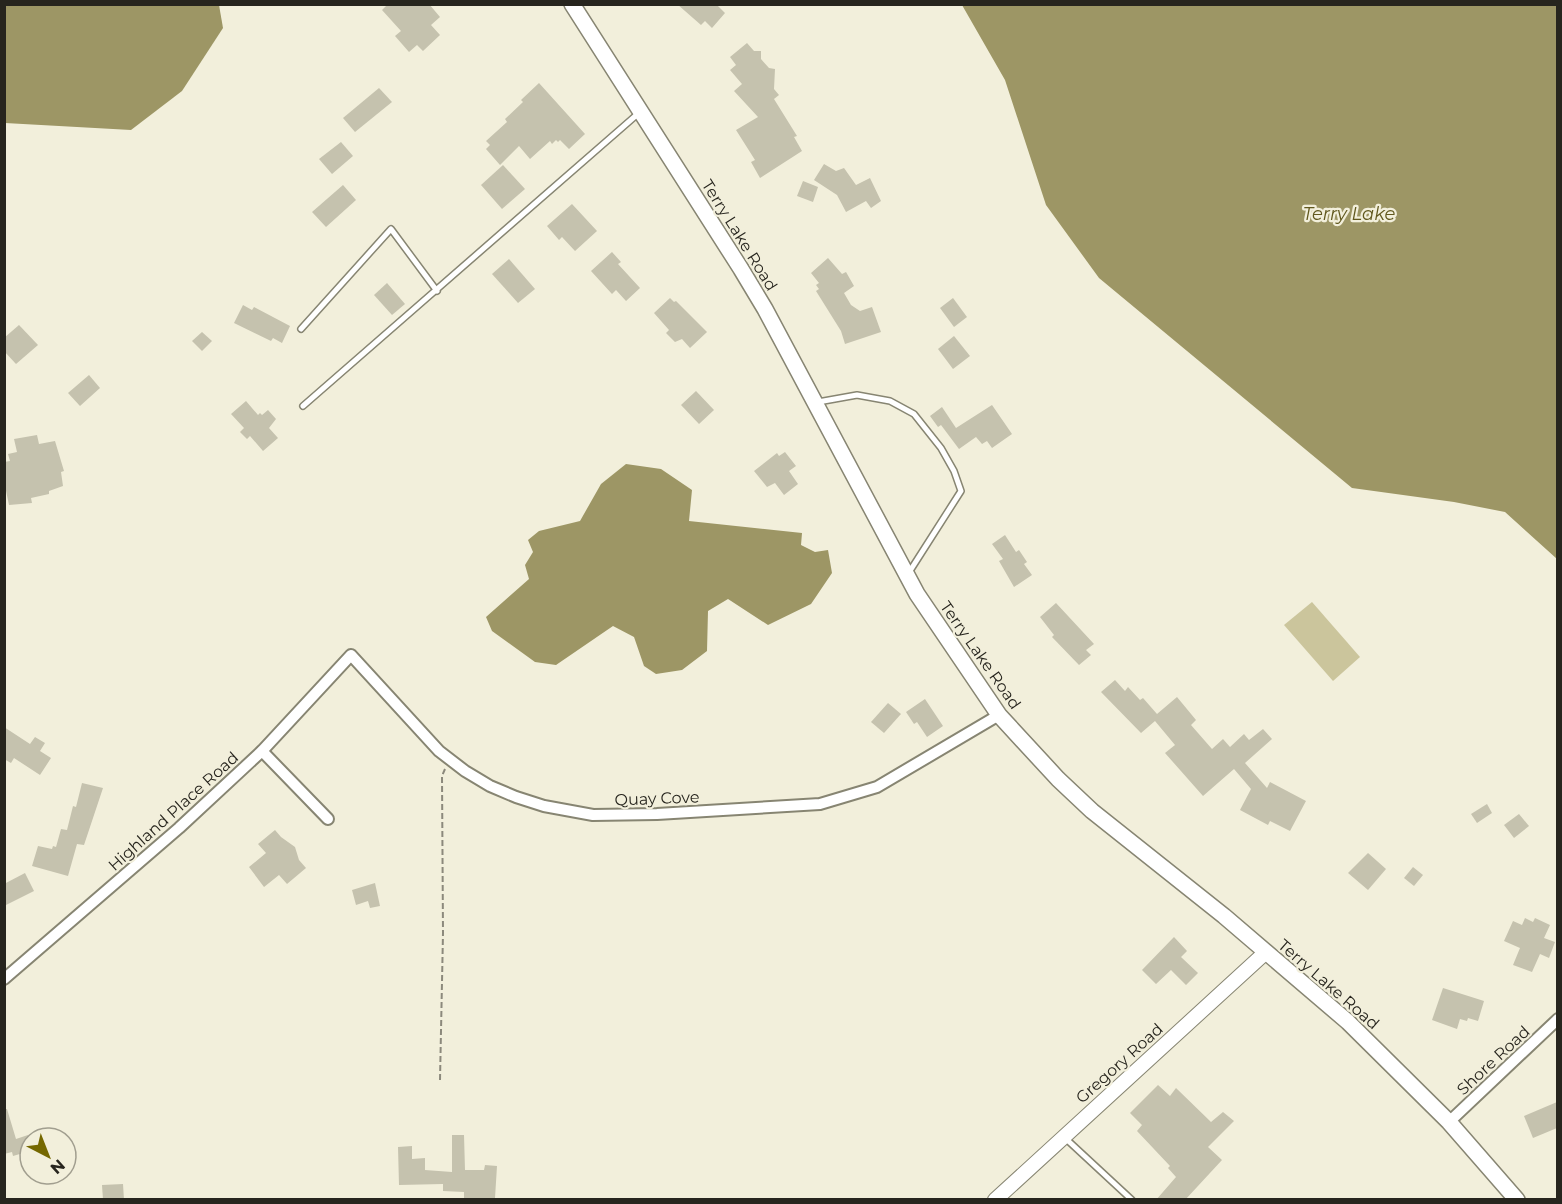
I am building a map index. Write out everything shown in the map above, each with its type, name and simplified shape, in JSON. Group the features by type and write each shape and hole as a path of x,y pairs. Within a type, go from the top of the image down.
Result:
{"main road":[{"name":"Terry Lake Road","path":"572,4 747,279 917,594 999,715 1058,779 1092,811 1266,952 1348,1022 1449,1122 1517,1200"}],"street":[{"name":"Quay Cove","path":"351,655 439,751 490,786 544,806 593,815 679,813 820,804 877,787 999,715"},
{"name":"Highland Place Road","path":"4,979 179,828 262,751 351,655"},
{"path":"262,751 328,819"},
{"name":"Gregory Road","path":"995,1200 1266,952"},
{"name":"Shore Road","path":"1449,1122 1557,1019"}],"lane":[{"path":"303,406 641,111"},
{"path":"301,329 391,230 437,291"},
{"path":"814,403 857,396 890,401 914,414 941,448 954,471 961,491 907,576"},
{"path":"1063,1136 1132,1200"}],"path":[{"path":"440,1080 443,933 442,776 449,758"}],"shaded area":[{"path":"1312,602 1360,657 1333,681 1284,625"}],"water":[{"path":"4,5 219,5 223,28 182,91 131,130 5,123"},
{"name":"Terry Lake","path":"962,5 1557,5 1557,559 1505,512 1454,502 1352,488 1099,278 1046,205 1005,80"},
{"path":"626,464 661,469 692,490 689,521 802,533 801,545 815,552 828,550 832,573 811,604 768,625 728,599 708,611 707,651 682,670 656,674 644,666 634,637 613,626 556,665 535,662 492,631 486,617 529,579 525,565 533,552 528,540 539,531 580,521 601,484"}],"building":[{"path":"388,4 429,4 440,17 431,25 440,35 423,51 417,45 409,52 395,36 401,31 382,10"},
{"path":"677,4 716,4 725,13 712,28 705,21 701,25"},
{"path":"747,43 754,51 761,51 761,59 769,68 775,69 774,89 779,95 774,99 797,136 794,137 802,151 760,178 751,162 755,160 736,130 758,117 734,91 742,84 730,70 736,65 730,57"},
{"path":"539,83 585,134 569,149 560,140 552,144 550,141 530,159 519,146 500,165 486,149 490,145 486,141 507,122 505,119"},
{"path":"379,88 392,102 355,132 343,118"},
{"path":"341,142 353,156 332,174 319,159"},
{"path":"824,164 836,171 844,168 856,185 870,178 881,201 871,208 866,201 846,212 837,195 814,180"},
{"path":"503,165 525,189 502,209 481,185"},
{"path":"803,181 818,187 813,202 797,196"},
{"path":"343,185 356,200 326,227 312,212"},
{"path":"572,204 597,231 575,251 562,237 559,240 547,226"},
{"path":"612,252 621,262 618,264 640,288 626,301 616,290 612,294 591,271"},
{"path":"828,258 842,274 846,272 854,286 844,293 851,305 860,311 872,307 881,332 845,344 841,331 816,291 819,289 816,285 819,283 811,273"},
{"path":"509,259 535,289 518,303 492,274"},
{"path":"387,283 405,304 392,315 374,295"},
{"path":"670,298 676,301 707,332 690,348 682,339 675,342 666,333 669,330 654,313"},
{"path":"953,298 967,317 954,327 940,308"},
{"path":"243,305 252,310 254,307 290,326 282,343 273,338 271,341 234,323"},
{"path":"19,325 38,345 16,364 4,351 4,338"},
{"path":"202,332 212,341 202,351 192,341"},
{"path":"954,336 970,356 953,369 938,349"},
{"path":"89,375 100,388 80,406 68,393"},
{"path":"696,391 714,410 699,424 681,405"},
{"path":"246,401 258,415 268,410 276,419 269,428 278,438 263,451 250,436 247,439 240,432 244,428 231,414"},
{"path":"992,405 1012,434 992,448 987,441 982,444 976,437 959,449 941,425 938,427 930,416 942,407 956,428"},
{"path":"37,435 39,444 55,441 64,471 61,472 63,486 49,491 49,494 31,498 32,503 9,505 4,462 10,461 8,454 17,452 14,439"},
{"path":"785,452 796,466 789,471 798,484 784,495 775,483 767,487 754,471 777,453 779,456"},
{"path":"1005,535 1016,552 1019,550 1027,562 1024,564 1032,575 1014,587 999,561 1003,559 992,544"},
{"path":"1056,603 1094,644 1086,650 1091,655 1079,665 1052,637 1054,635 1040,617"},
{"path":"1115,680 1125,691 1128,687 1140,700 1143,698 1157,714 1177,697 1196,720 1191,725 1212,749 1223,739 1230,747 1244,734 1249,740 1263,729 1272,739 1245,763 1267,788 1270,782 1306,801 1290,831 1270,821 1268,825 1240,810 1251,789 1234,769 1203,796 1165,753 1175,745 1155,721 1141,733 1101,692"},
{"path":"925,699 943,726 927,737 917,722 914,724 906,712"},
{"path":"888,703 901,714 884,733 871,722"},
{"path":"4,727 30,744 35,737 45,743 40,751 51,758 40,775 14,758 11,763 4,759"},
{"path":"82,783 103,788 84,845 77,844 68,876 32,866 38,846 52,849 53,846 56,847 61,829 67,830"},
{"path":"1487,804 1492,813 1477,823 1471,814"},
{"path":"1519,814 1529,826 1514,838 1504,825"},
{"path":"275,830 295,847 299,860 306,868 287,884 279,875 264,887 249,867 266,853 258,844"},
{"path":"1368,853 1386,869 1368,890 1348,873"},
{"path":"1413,867 1423,875 1414,886 1404,878"},
{"path":"25,873 34,891 4,906 4,884"},
{"path":"375,883 380,906 370,908 368,901 356,905 352,890"},
{"path":"1525,918 1533,922 1535,918 1550,925 1544,938 1555,942 1549,958 1540,954 1532,972 1513,965 1520,948 1504,941 1513,921 1522,925"},
{"path":"1174,937 1187,951 1181,957 1198,973 1186,985 1171,970 1156,984 1142,970"},
{"path":"1443,988 1484,1001 1478,1021 1468,1018 1467,1021 1460,1019 1457,1029 1432,1020"},
{"path":"1158,1085 1170,1096 1176,1088 1211,1122 1223,1112 1234,1121 1208,1147 1222,1160 1185,1200 1156,1200 1176,1177 1168,1168 1170,1166 1137,1131 1142,1125 1130,1113"},
{"path":"1557,1102 1557,1128 1533,1138 1524,1116"},
{"path":"4,1109 7,1109 16,1139 18,1138 18,1155 13,1156 12,1152 4,1154"},
{"path":"452,1135 464,1135 465,1170 484,1170 485,1165 497,1166 495,1198 464,1198 464,1192 443,1191 443,1184 399,1185 398,1147 412,1146 412,1159 425,1158 425,1170 452,1172"},
{"path":"123,1184 124,1200 103,1200 102,1185"}]}
